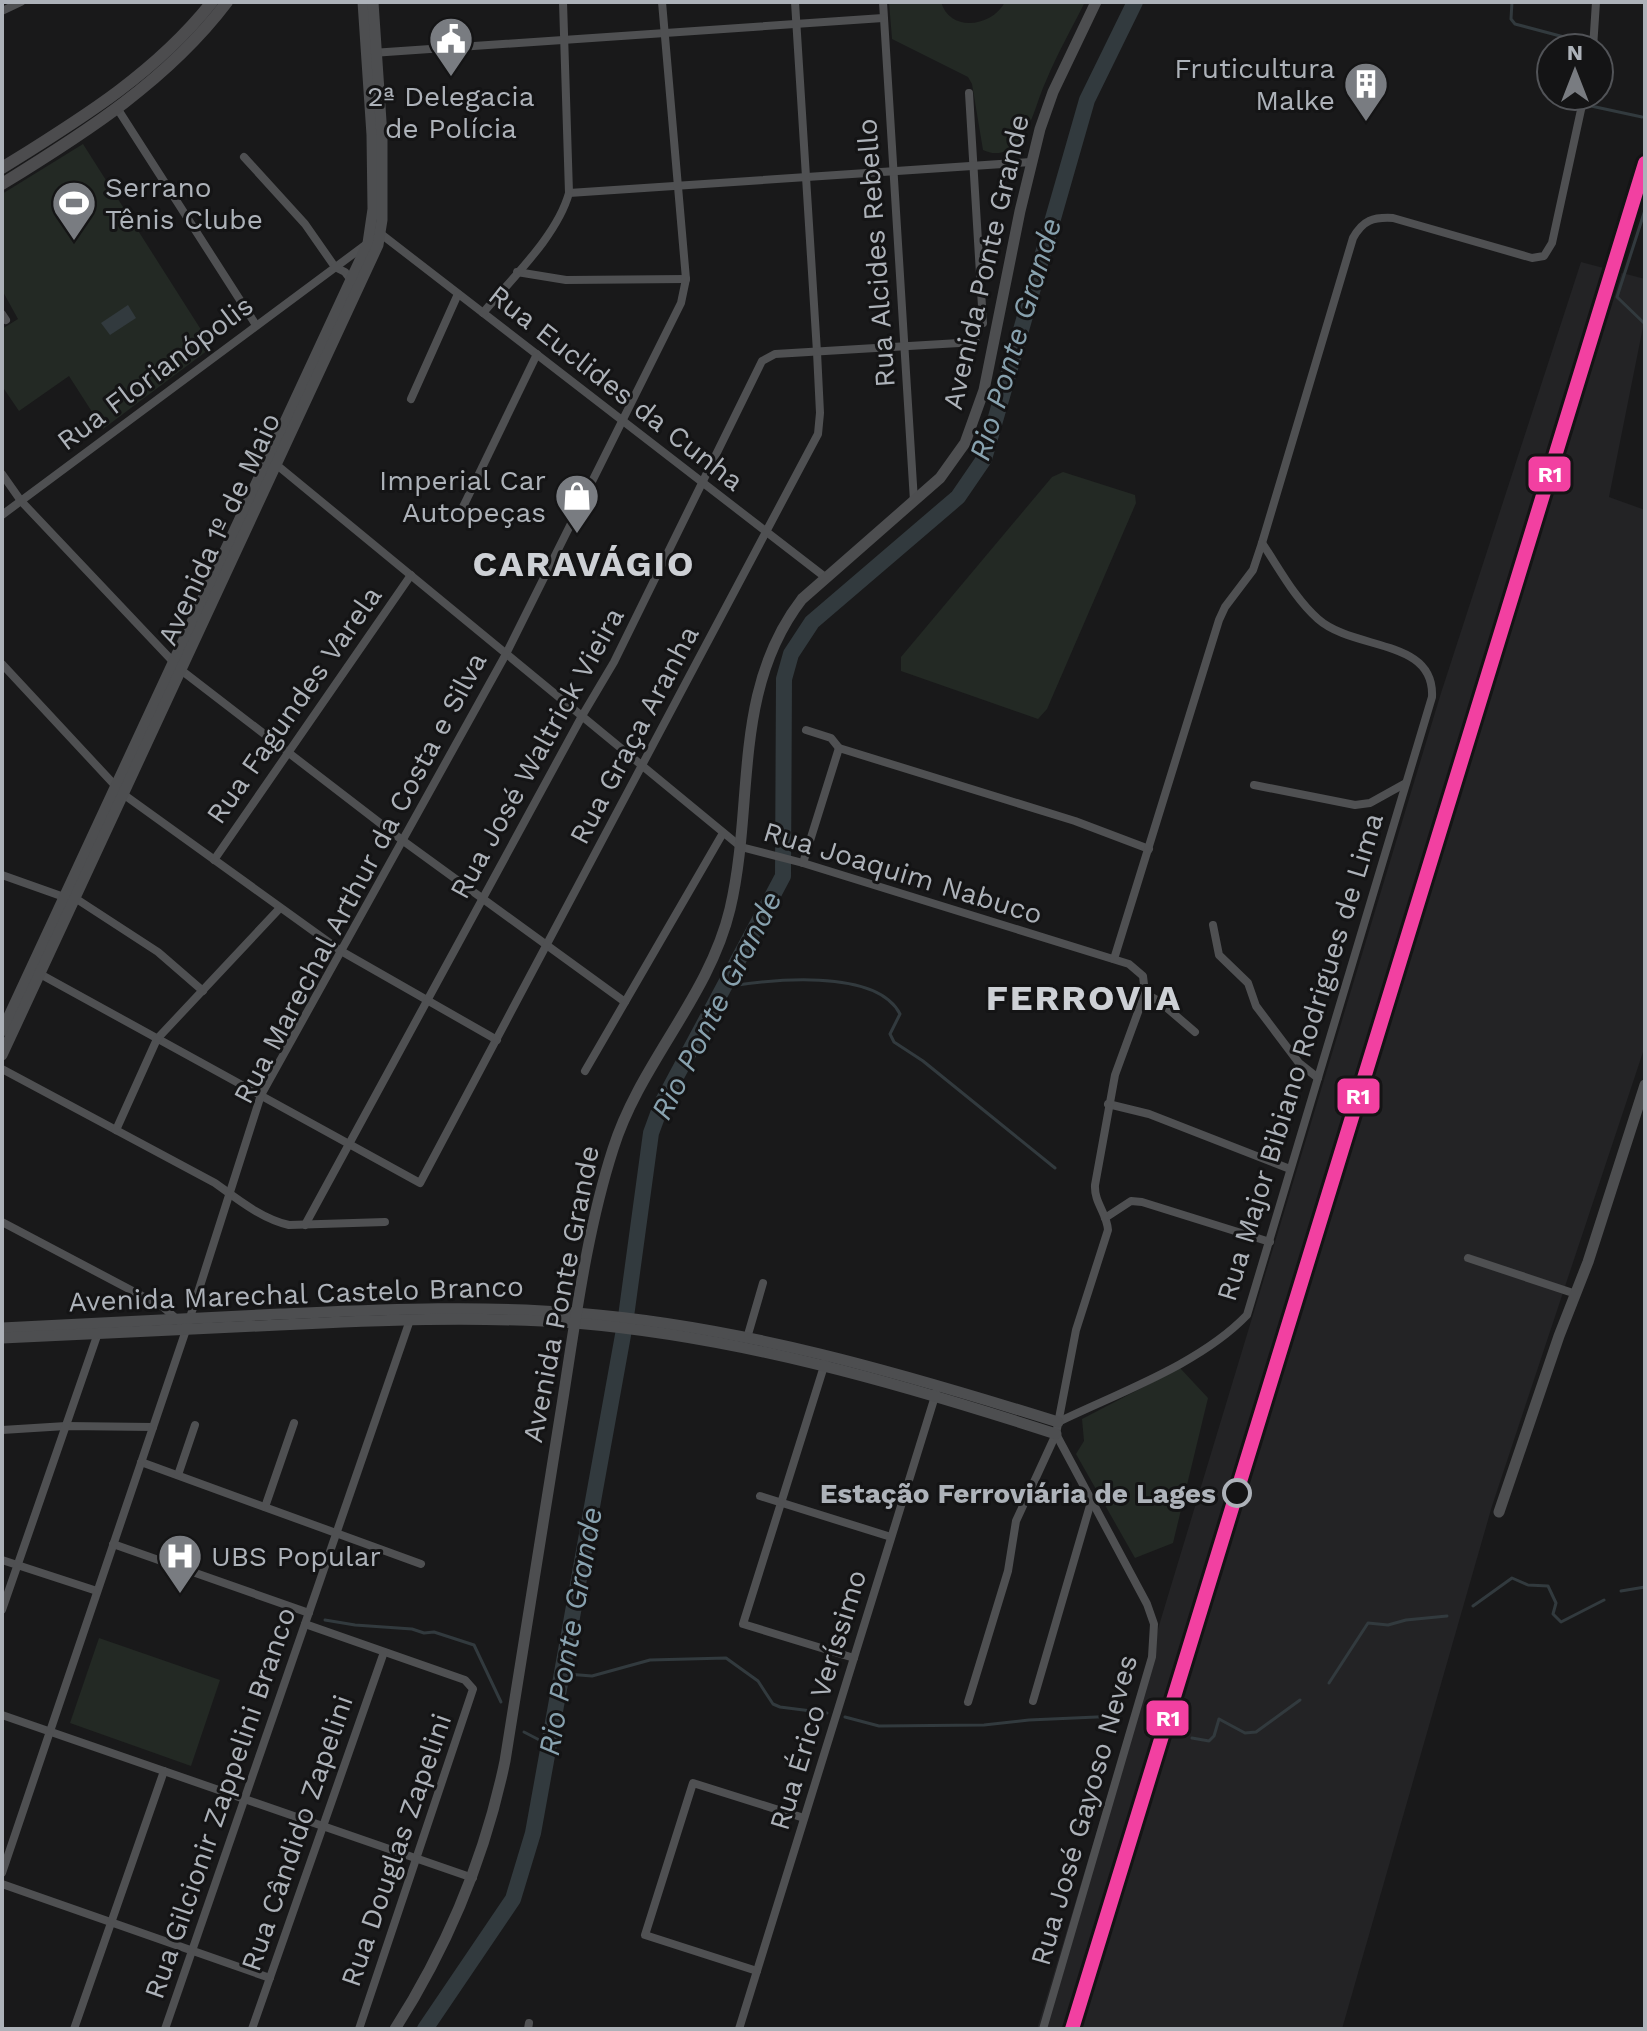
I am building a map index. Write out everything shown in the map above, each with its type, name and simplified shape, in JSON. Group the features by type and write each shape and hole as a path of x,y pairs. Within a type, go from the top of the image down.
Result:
{"main road":[{"path":"2,168 125,88 176,43 212,2"},
{"path":"2,184 117,108 173,63 227,2"}],"street":[{"path":"2,11 21,2"},
{"name":"Avenida 1º de Maio","path":"363,2 372,52"},
{"name":"Avenida 1º de Maio","path":"2,1031 69,898 381,234 372,52 373,2"},
{"path":"483,313 560,217 569,193 563,2"},
{"name":"Rua Marechal Arthur da Costa e Silva","path":"2,1873 261,1095 506,654 681,303 686,279 662,2"},
{"name":"Rua Graça Aranha","path":"349,1144 420,1183 818,434 817,352 795,2"},
{"name":"Rua Alcides Rebello","path":"883,2 914,501"},
{"name":"Avenida Ponte Grande","path":"395,2029 440,1948 473,1878 496,1807 576,1318 604,1177 638,1090 694,997 719,947 730,910 741,847 749,741 771,648 786,620 825,577 940,478 952,464 976,418 1031,162 1053,92 1096,2"},
{"path":"1594,32 1596,2"},
{"path":"372,52 883,18"},
{"path":"969,93 983,323"},
{"path":"117,108 256,325"},
{"path":"1114,959 1219,620 1253,570 1262,543 1353,238 1367,220 1393,218 1532,258 1544,256 1552,243 1581,112"},
{"name":"Avenida 1º de Maio","path":"272,461 368,243 377,136"},
{"path":"244,157 305,224 335,267 345,272 351,280"},
{"path":"569,193 1031,162"},
{"path":"368,243 381,234"},
{"name":"Rua Euclides da Cunha","path":"381,234 825,577"},
{"name":"Rua Florianópolis","path":"2,515 368,243"},
{"path":"517,272 581,281 686,279"},
{"path":"411,399 458,294"},
{"name":"Rua José Waltrick Vieira","path":"305,1225 614,662 764,359 775,354 976,342"},
{"path":"462,509 537,354"},
{"name":"Rua Joaquim Nabuco","path":"272,461 741,847 803,863 1114,959 1137,969 1143,976 1145,993 1195,1032"},
{"path":"2,474 21,501 177,665 402,840 625,1002"},
{"name":"Rua Major Bibiano Rodrigues de Lima","path":"1057,1428 1198,1354 1231,1331 1247,1315 1432,697 1429,673 1422,663 1400,652 1348,636 1319,620 1307,608 1262,543"},
{"name":"Rua Fagundes Varela","path":"214,860 411,575"},
{"path":"2,664 119,790 341,951 497,1040"},
{"path":"806,730 831,738 839,748 1075,821 1149,849"},
{"path":"803,863 839,748"},
{"path":"1254,785 1355,805 1370,803 1406,783"},
{"path":"585,1071 723,833"},
{"path":"2,875 69,898 158,952 203,991"},
{"name":"Avenida 1º de Maio","path":"2,1055 40,974 69,898"},
{"path":"116,1130 157,1039 280,908"},
{"path":"1213,925 1219,955 1248,983 1256,1006 1299,1063 1318,1078"},
{"path":"40,974 349,1144"},
{"path":"968,1702 1008,1571 1016,1521 1057,1428 1076,1330 1108,1230 1094,1194 1108,1104 1115,1075 1145,993"},
{"path":"2,1069 215,1183 229,1195 279,1222 305,1225 385,1222"},
{"path":"1499,1512 1645,1085"},
{"path":"1108,1104 1149,1114 1290,1169"},
{"path":"1105,1218 1124,1204 1142,1202 1270,1242"},
{"path":"2,1222 163,1307 184,1322"},
{"path":"1468,1258 1576,1294"},
{"path":"747,1338 763,1283"},
{"path":"410,1320 418,1309"},
{"name":"Avenida Marechal Castelo Branco","path":"2,1328 418,1309 576,1318 747,1338 936,1390 1057,1428"},
{"name":"Avenida Marechal Castelo Branco","path":"2,1338 98,1333 184,1322 576,1318"},
{"name":"Rua Gilcionir Zappelini Branco","path":"165,2029 410,1320"},
{"name":"Avenida Marechal Castelo Branco","path":"635,1325 733,1346 826,1360"},
{"path":"2,1610 98,1333"},
{"path":"826,1360 743,1624 854,1658"},
{"name":"Rua Érico Veríssimo","path":"739,2029 936,1390"},
{"path":"265,1507 294,1423"},
{"path":"178,1475 195,1425"},
{"path":"2,1430 66,1426 153,1427"},
{"name":"Rua José Gayoso Neves","path":"1043,2029 1152,1657 1155,1637 1147,1604 1091,1502 1057,1428"},
{"path":"141,1462 421,1564"},
{"path":"760,1496 891,1537"},
{"path":"1033,1701 1091,1502"},
{"path":"113,1544 309,1613"},
{"path":"2,1560 97,1591"},
{"path":"305,1624 384,1652"},
{"name":"Rua Douglas Zapelini","path":"359,2029 473,1694 472,1685 384,1652"},
{"name":"Rua Cândido Zapelini","path":"252,2029 384,1652"},
{"path":"2,1715 473,1878"},
{"path":"74,2029 164,1771"},
{"path":"757,1971 645,1935 693,1783 804,1818"},
{"path":"2,1884 270,1978"}],"shaded area":[{"path":"889,2 941,2 953,19 972,23 991,17 1005,2 1085,2 1050,71 1027,130 1013,146 997,153 983,150 972,84 968,77 892,39"},
{"name":"Serrano Tênis Clube","path":"83,144 212,347 103,429 69,376 19,411 2,386 2,329 18,319 2,290 2,194"},
{"path":"1581,262 1645,279 1645,317 1609,497 1645,510 1645,1046 1492,1506 1342,2029 1037,2029 1441,693"},
{"path":"128,305 136,318 110,335 101,323"},
{"path":"1063,472 1135,495 1136,503 1047,709 1038,719 901,671 901,657 1052,477"},
{"path":"1180,1368 1208,1398 1173,1543 1135,1558 1076,1454 1084,1441 1082,1419"},
{"path":"99,1638 220,1680 191,1766 70,1723"}],"waterway":[{"name":"Rio Ponte Grande","path":"425,2029 513,1899 533,1833 625,1324 651,1133 662,1103 783,876 784,679 791,654 812,622 958,497 984,459 1087,100 1135,2"},
{"path":"1512,2 1511,19 1515,24 1545,32"},
{"path":"1615,111 1642,117"},
{"path":"1645,210 1617,297 1645,324"},
{"path":"724,987 819,980 868,989 887,999 900,1014 890,1034 894,1042 923,1061 1055,1168"},
{"path":"1473,1606 1512,1578 1528,1585 1548,1586 1556,1603 1553,1614 1561,1622 1604,1600"},
{"path":"1621,1591 1645,1587"},
{"path":"1329,1683 1368,1623 1388,1625 1447,1616"},
{"path":"325,1620 434,1632 474,1645 501,1702"},
{"path":"561,1676 592,1676 650,1660 726,1658 758,1681 773,1704 827,1713"},
{"path":"1192,1738 1209,1741 1214,1736 1219,1719 1245,1733 1256,1732 1300,1700"},
{"path":"845,1717 879,1726 984,1725 1119,1716"},
{"path":"524,1732 549,1745"}],"transit line":[{"name":"R1","path":"1072,2029 1645,163"}],"place":[{"name":"2ª Delegacia de Polícia","path":"451,78"},
{"name":"Fruticultura Malke","path":"1366,123"},
{"name":"Serrano Tênis Clube","path":"74,242"},
{"name":"Imperial Car Autopeças","path":"577,535"},
{"name":"Estação Ferroviária de Lages","path":"1237,1493"},
{"name":"UBS Popular","path":"180,1595"}],"district":[{"name":"CARAVÁGIO","path":"584,564"},
{"name":"FERROVIA","path":"1084,998"}]}
